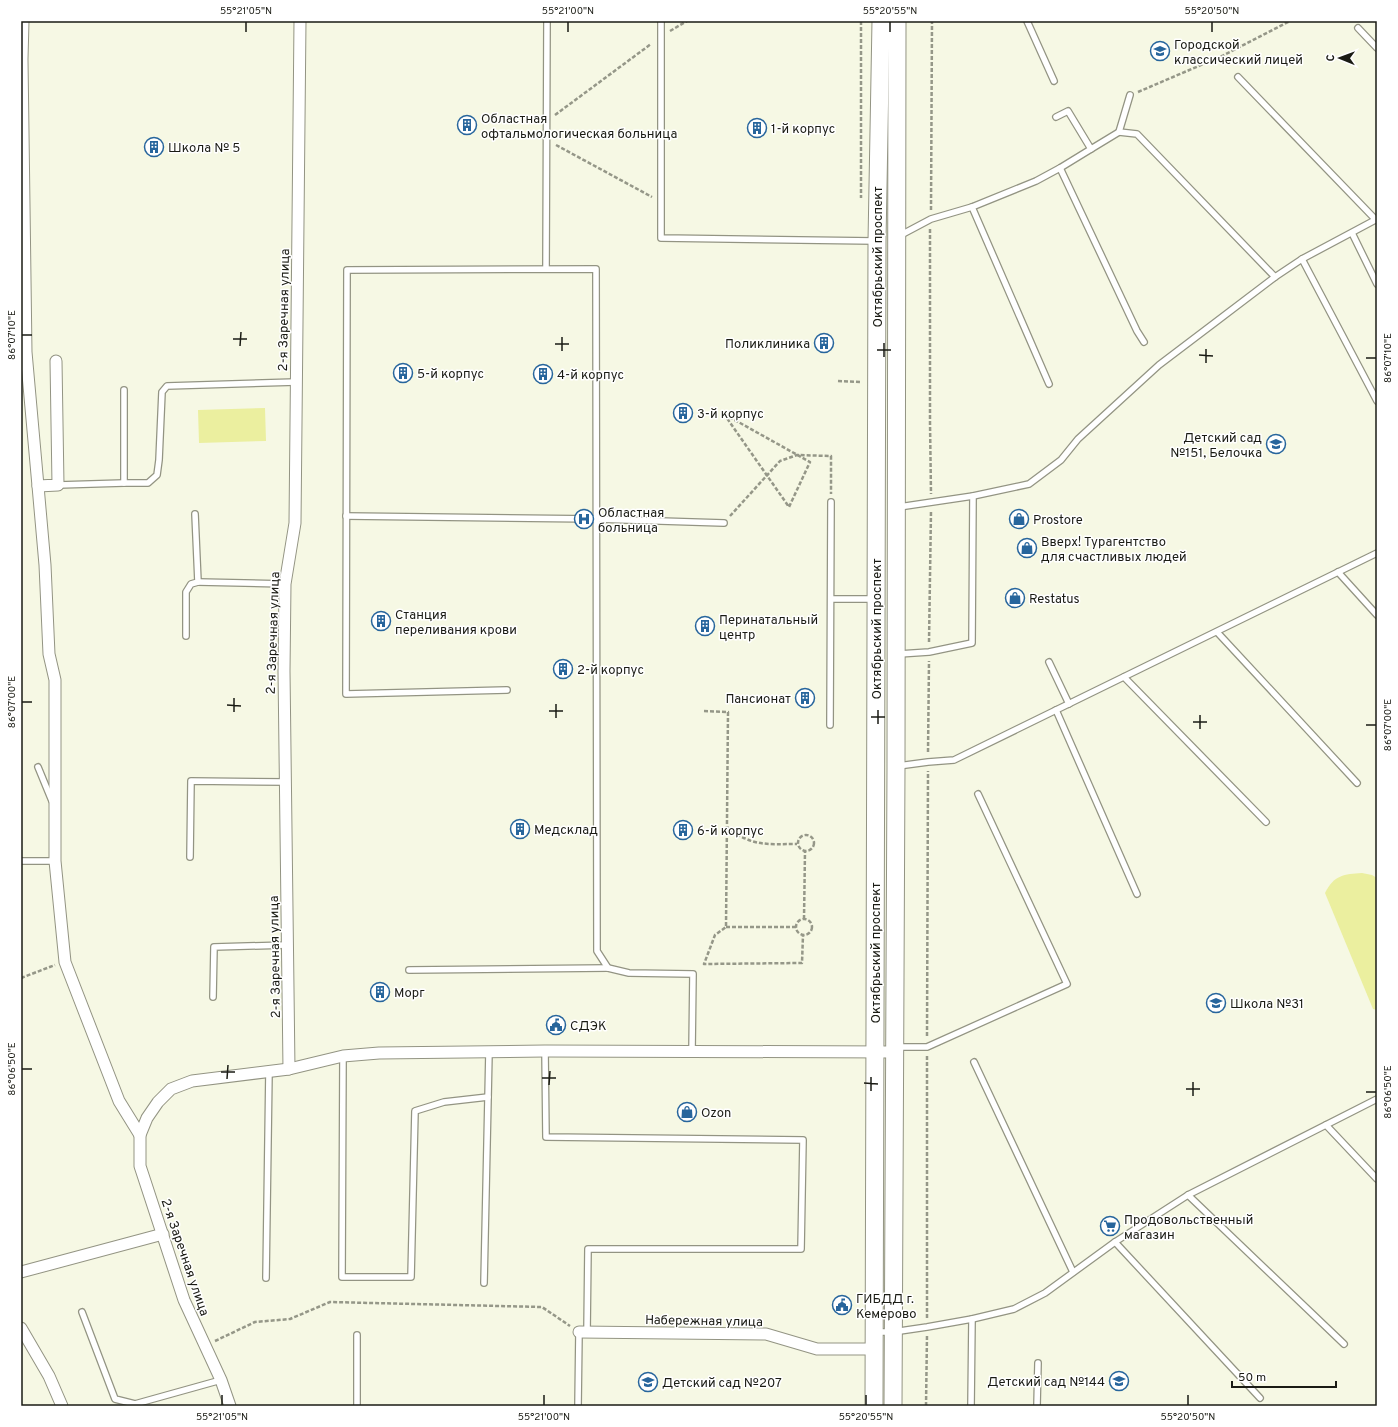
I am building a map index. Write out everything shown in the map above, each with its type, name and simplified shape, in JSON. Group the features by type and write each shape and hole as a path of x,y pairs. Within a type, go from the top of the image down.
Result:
{"main road":[{"name":"Октябрьский проспект","path":"874,1406 877,241 881,21"},
{"name":"Октябрьский проспект","path":"893,1406 897,21"}],"street":[{"path":"23,21 24,352 45,565 49,654 55,680 55,861 65,962 119,1101 140,1135"},
{"name":"2-я Заречная улица","path":"230,1406 221,1380 184,1300 140,1166 140,1135 146,1118 158,1102 171,1089 192,1081 289,1069 284,671 285,584 295,523 300,21"},
{"path":"38,486 58,485 56,361"},
{"path":"289,1069 343,1056 379,1053 545,1051 875,1052 894,1050"},
{"path":"21,1272 163,1234"},
{"path":"21,1328 49,1376 62,1406"},
{"name":"Набережная улица","path":"583,1332 766,1334 817,1349 874,1349"}],"lane":[{"path":"546,269 547,21"},
{"path":"661,21 661,238 877,241"},
{"path":"1027,21 1054,81"},
{"path":"1358,28 1377,48"},
{"path":"896,508 973,496 1029,484 1061,460 1078,439 1159,365 1275,277 1302,259 1376,220 1238,77"},
{"path":"1119,132 1130,95"},
{"path":"1056,117 1068,111 1091,149"},
{"path":"897,237 930,219 972,207 1036,181 1119,132 1137,134 1275,277"},
{"path":"1060,168 1137,331 1144,342"},
{"path":"972,207 1049,384"},
{"path":"1352,233 1377,284"},
{"path":"1302,259 1377,401"},
{"path":"507,690 346,694 347,270 596,269 597,951 608,968"},
{"path":"58,485 148,483 157,475 162,392 167,386 296,382"},
{"path":"124,390 124,483"},
{"path":"896,654 929,652 972,643 973,496"},
{"path":"830,725 831,502"},
{"path":"195,514 198,582"},
{"path":"346,516 596,518 724,523"},
{"path":"896,766 954,760 1377,553"},
{"path":"1338,572 1377,615"},
{"path":"186,636 186,592 191,584 198,582 285,584"},
{"path":"831,599 876,599"},
{"path":"1217,632 1357,783"},
{"path":"1049,662 1069,704"},
{"path":"1124,677 1266,822"},
{"path":"1056,710 1137,894"},
{"path":"38,767 55,809"},
{"path":"190,857 191,781 286,782"},
{"path":"894,1050 927,1047 1067,984 978,794"},
{"path":"21,861 55,861"},
{"path":"213,997 214,947 288,945"},
{"path":"408,970 608,968 629,973 693,974 692,1051"},
{"path":"545,1051 546,1137 803,1140 801,1249 588,1249 578,1406"},
{"path":"484,1283 489,1052"},
{"path":"343,1056 342,1277 411,1277 415,1111 444,1102 488,1097"},
{"path":"974,1062 1074,1272"},
{"path":"266,1278 269,1071"},
{"path":"874,1332 893,1332 927,1327 972,1319 1014,1309 1045,1293 1115,1242 1188,1195 1377,1099"},
{"path":"1326,1125 1377,1179"},
{"path":"1188,1195 1344,1344"},
{"path":"1115,1242 1260,1398"},
{"path":"82,1312 115,1399 135,1404 221,1380"},
{"path":"971,1406 972,1319"},
{"path":"357,1335 357,1406"},
{"path":"1037,1406 1038,1363"}],"path":[{"path":"547,121 661,37 688,21"},
{"path":"926,1406 932,21"},
{"path":"1130,95 1222,56 1290,21"},
{"path":"547,140 661,202"},
{"path":"838,381 860,382"},
{"path":"724,414 797,455 810,462 789,507 724,414"},
{"path":"724,523 780,461 797,455 831,456 831,502"},
{"path":"704,711 728,712 726,927"},
{"path":"727,827 740,836 761,844 797,844"},
{"path":"804,836 812,837 814,844 813,848 805,851 798,848 797,844 798,840 804,836"},
{"path":"804,919 805,851"},
{"path":"796,927 797,924 804,919"},
{"path":"796,927 799,934 809,934 812,928 810,922 804,919"},
{"path":"796,927 726,927 715,935 704,964 802,963 803,935"},
{"path":"21,978 65,962"},
{"path":"205,1346 255,1322 290,1319 330,1302 542,1307 583,1332"}],"green space":[{"path":"265,408 266,441 199,443 198,410"},
{"path":"1362,873 1372,875 1377,878 1377,1010 1373,1009 1325,893 1328,887 1336,879 1345,875"}],"place":[{"name":"Городской классический лицей","path":"1160,51"},
{"name":"Областная офтальмологическая больница","path":"467,125"},
{"name":"1-й корпус","path":"757,128"},
{"name":"Школа № 5","path":"154,147"},
{"name":"Поликлиника","path":"824,343"},
{"name":"5-й корпус","path":"403,373"},
{"name":"4-й корпус","path":"543,374"},
{"name":"3-й корпус","path":"683,413"},
{"name":"Детский сад №151, Белочка","path":"1276,444"},
{"name":"Областная больница","path":"584,519"},
{"name":"Prostore","path":"1019,519"},
{"name":"Вверх! Турагентство для счастливых людей","path":"1027,548"},
{"name":"Restatus","path":"1015,598"},
{"name":"Станция переливания крови","path":"381,621"},
{"name":"Перинатальный центр","path":"705,626"},
{"name":"2-й корпус","path":"563,669"},
{"name":"Пансионат","path":"805,698"},
{"name":"Медсклад","path":"520,829"},
{"name":"6-й корпус","path":"683,830"},
{"name":"Морг","path":"380,992"},
{"name":"Школа №31","path":"1216,1003"},
{"name":"СДЭК","path":"556,1025"},
{"name":"Ozon","path":"687,1112"},
{"name":"Продовольственный магазин","path":"1110,1226"},
{"name":"ГИБДД г. Кемерово","path":"842,1305"},
{"name":"Детский сад №144","path":"1119,1381"},
{"name":"Детский сад №207","path":"648,1382"}]}
